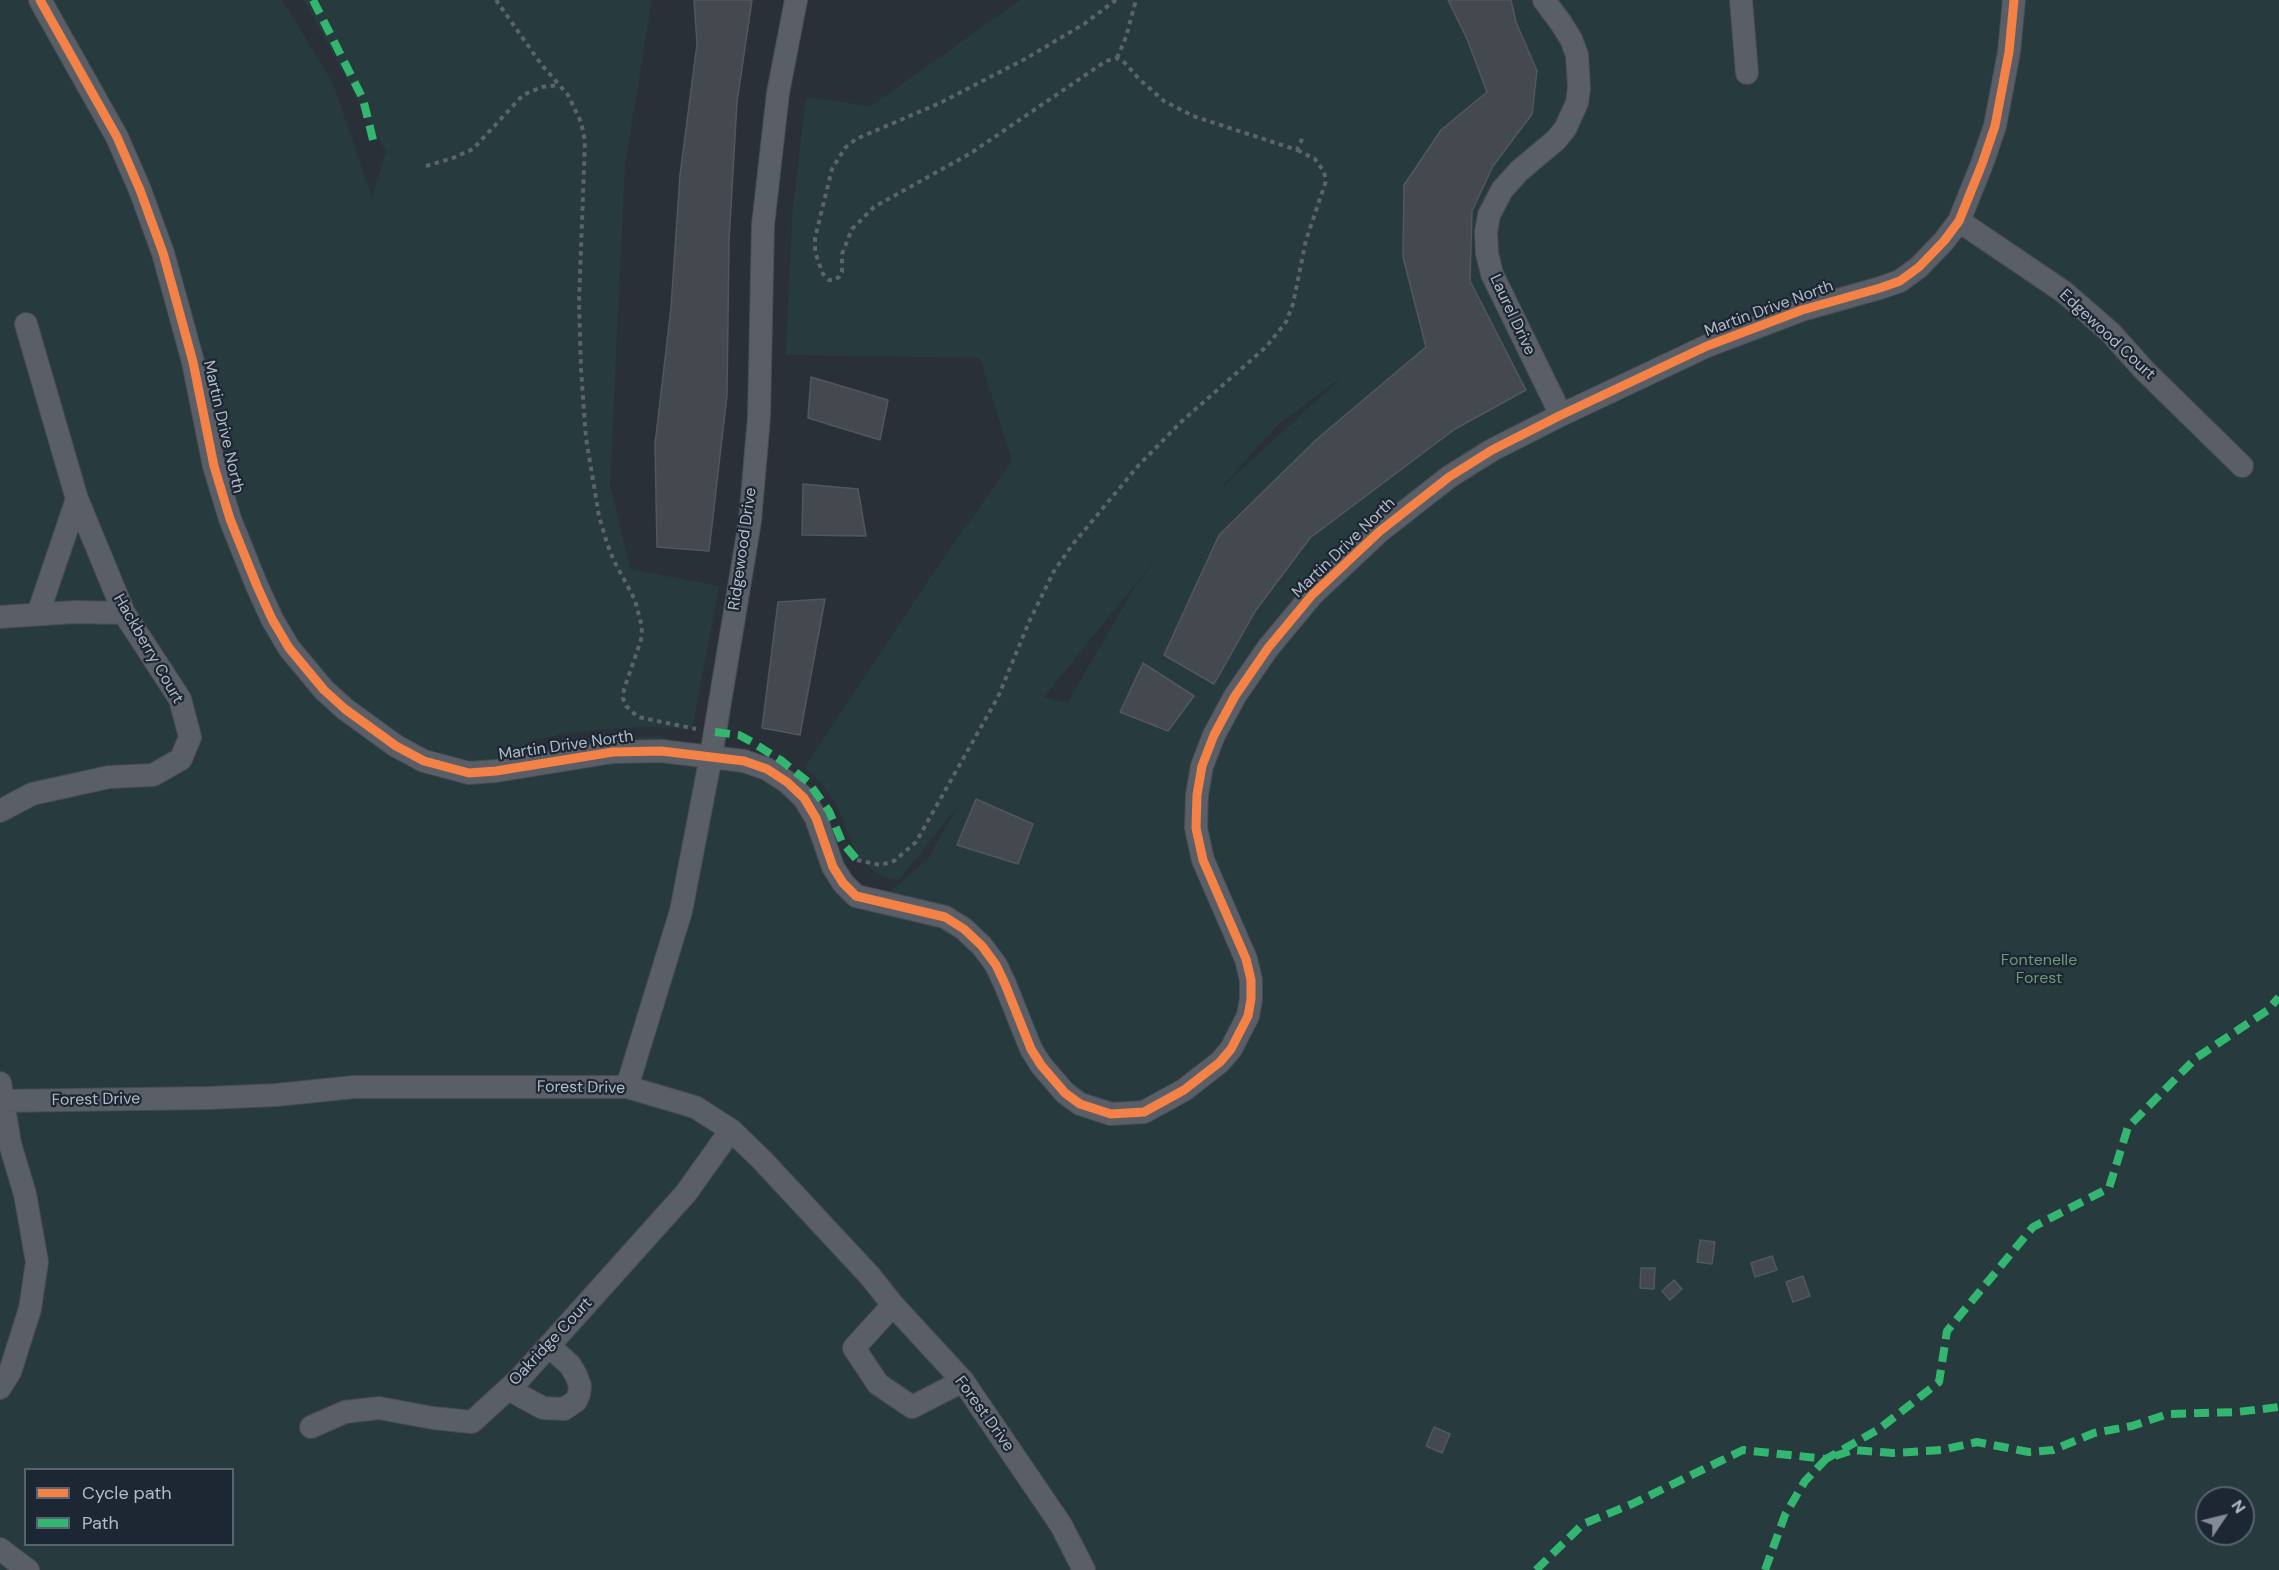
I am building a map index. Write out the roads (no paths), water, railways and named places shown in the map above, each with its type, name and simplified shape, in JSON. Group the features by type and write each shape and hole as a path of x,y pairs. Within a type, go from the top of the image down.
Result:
{"street":[{"name":"Martin Drive North","path":"40,0 117,137 140,190 163,253 178,307 193,362 214,466 230,519 272,619 306,671 345,709 396,746 424,761 469,773 496,771 613,752 661,751 744,761 767,769 787,782 804,798 816,818 833,867 843,884 856,896 945,917 964,929 982,946 996,965 1031,1049 1041,1065 1065,1093 1080,1104 1111,1114 1144,1112 1184,1090 1220,1062 1231,1049 1248,1016 1251,980 1246,959 1203,860 1196,828 1197,795 1202,766 1214,735 1235,696 1268,648 1312,596 1380,531 1449,477 1492,450 1661,367 1767,322 1900,281 1919,267 1944,241 1959,221 1982,165 1995,126 2009,52 2014,0"},
{"name":"Ridgewood Drive","path":"627,1087 681,911 711,756 750,521 759,417 763,225 778,93 796,0"},
{"name":"Laurel Drive","path":"1544,0 1571,39 1577,55 1580,88 1576,103 1564,129 1556,140 1519,171 1502,190 1489,215 1486,232 1487,254 1492,274 1561,415"},
{"path":"1741,0 1746,73"},
{"name":"Edgewood Court","path":"1959,221 2015,257 2072,299 2110,333 2144,370 2242,466"},
{"name":"Hackberry Court","path":"0,811 32,794 108,777 153,775 181,759 190,736 180,699 124,614 77,499 26,324"},
{"path":"38,614 77,499"},
{"path":"0,617 74,612 124,614"},
{"name":"Forest Drive","path":"1,1095 231,1097 354,1087 627,1087 695,1107 731,1130 870,1276 893,1305 963,1381 1061,1525 1084,1570"},
{"path":"0,1388 10,1372 30,1309 37,1262 1,1095"},
{"name":"Oakridge Court","path":"311,1427 345,1412 378,1408 472,1422 508,1389 549,1346 686,1193 731,1130"},
{"path":"893,1305 854,1348 878,1384 912,1407 963,1381"},
{"path":"508,1389 543,1408 564,1409 576,1401 580,1386 576,1375 570,1365 549,1346"},
{"path":"0,1549 28,1570"}],"park label":[{"name":"Fontenelle Forest","path":"2039,970"}]}
